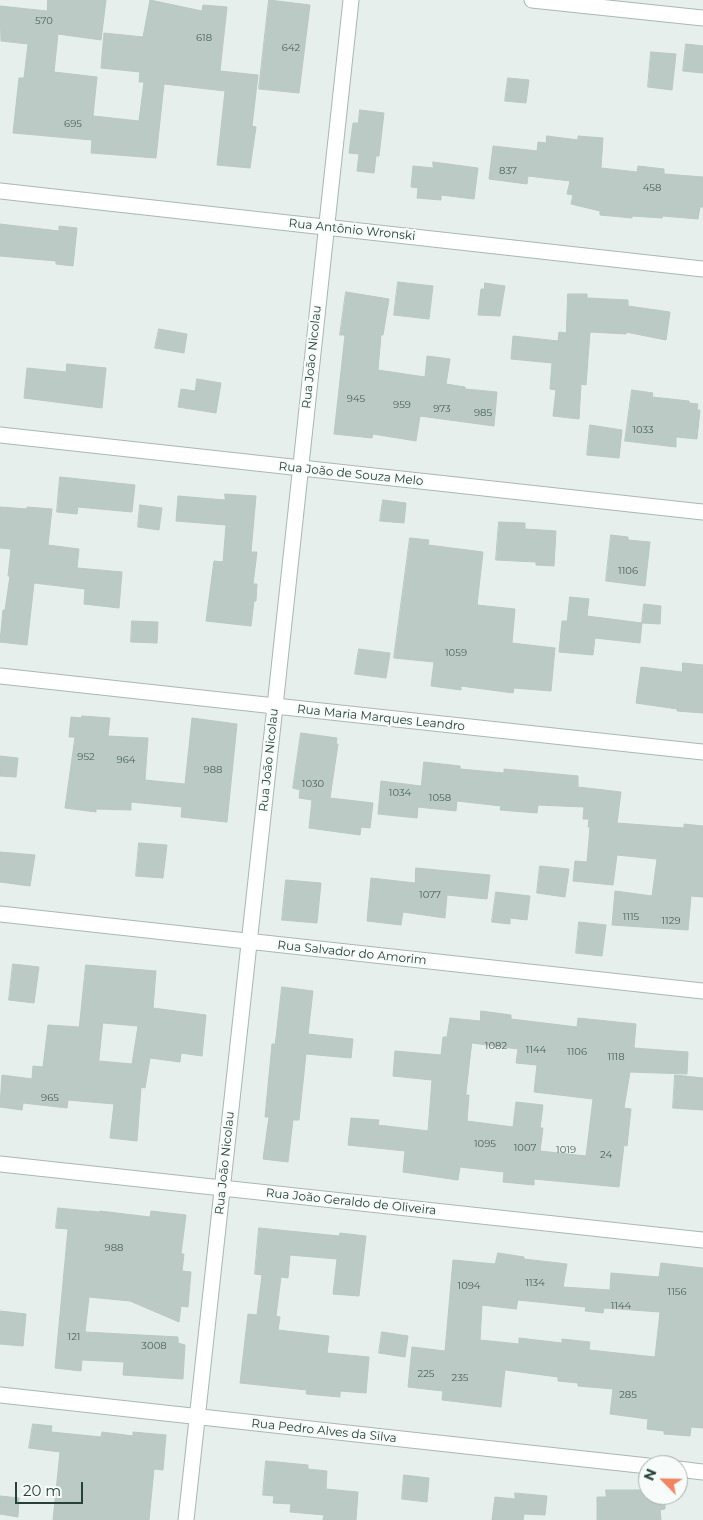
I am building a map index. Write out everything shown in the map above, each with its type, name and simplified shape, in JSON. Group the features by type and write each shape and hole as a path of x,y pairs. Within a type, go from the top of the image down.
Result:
{"street":[{"name":"Rua João Nicolau","path":"186,1520 351,0"},
{"path":"532,0 703,18"},
{"name":"Rua Antônio Wronski","path":"0,191 703,269"},
{"name":"Rua João de Souza Melo","path":"0,435 703,512"},
{"name":"Rua Maria Marques Leandro","path":"0,676 703,752"},
{"name":"Rua Salvador do Amorim","path":"0,914 703,991"},
{"name":"Rua João Geraldo de Oliveira","path":"0,1164 703,1240"},
{"name":"Rua Pedro Alves da Silva","path":"0,1395 638,1465"},
{"path":"688,1470 703,1472"}],"building":[{"path":"48,0 106,0 101,40 58,34 54,72 97,77 93,116 139,121 144,82 139,82 140,72 101,68 104,33 143,37 150,0 202,11 203,5 227,7 220,71 258,75 252,126 256,127 250,168 217,165 225,91 164,84 156,158 91,153 92,140 13,133 19,78 24,78 28,44 1,41 0,6 47,11"},
{"path":"269,0 310,5 299,93 259,89"},
{"path":"686,44 703,46 703,73 683,71"},
{"path":"651,52 676,54 672,90 648,87"},
{"path":"508,78 529,80 526,103 505,101"},
{"path":"360,110 384,113 379,156 376,156 374,173 357,171 359,154 349,153 353,123 358,123"},
{"path":"547,136 578,140 578,136 603,138 601,168 637,172 638,166 664,169 664,174 703,177 703,207 700,207 698,219 663,216 662,218 632,216 632,218 600,215 600,211 571,204 573,195 567,194 570,181 528,176 527,184 489,179 493,146 537,151 538,142 546,143"},
{"path":"433,162 478,168 474,199 441,195 441,200 417,198 418,188 411,187 413,166 433,168"},
{"path":"0,224 59,231 59,226 77,228 73,266 56,264 56,261 0,256"},
{"path":"398,282 433,286 429,319 394,315"},
{"path":"485,283 505,286 500,316 478,315 481,289 484,289"},
{"path":"346,292 389,299 383,335 381,335 378,370 425,377 427,356 450,359 446,384 465,387 465,389 497,392 494,426 420,416 416,441 373,434 372,438 334,434 345,335 340,335"},
{"path":"568,294 587,294 587,298 628,300 628,306 670,312 666,340 626,332 626,334 590,332 586,385 581,384 579,419 553,416 556,390 550,389 552,363 511,359 513,336 558,341 559,332 566,333"},
{"path":"159,329 187,334 184,353 155,348"},
{"path":"67,364 106,368 102,408 24,398 27,368 66,372"},
{"path":"197,379 221,383 216,413 178,407 181,389 195,391"},
{"path":"632,390 653,393 652,397 689,401 689,403 698,404 697,410 700,410 697,439 676,437 676,447 625,441"},
{"path":"590,425 622,430 619,458 587,455"},
{"path":"60,477 135,485 132,512 78,507 77,514 57,512"},
{"path":"225,494 256,496 251,552 257,552 253,584 257,584 251,626 206,621 214,561 223,562 226,525 176,521 178,496 225,500"},
{"path":"383,500 406,503 404,523 380,521"},
{"path":"140,505 162,508 159,530 138,527"},
{"path":"0,507 52,509 48,545 79,549 77,568 122,572 119,608 84,604 85,589 34,583 27,645 0,642 3,610 5,610 10,576 8,576 11,549 0,548"},
{"path":"499,522 525,523 525,529 556,531 554,566 536,565 536,562 496,560"},
{"path":"611,535 628,537 628,540 650,542 645,586 606,581"},
{"path":"410,538 429,540 428,545 483,552 477,605 515,609 512,643 555,648 551,691 514,688 513,693 461,686 461,690 431,686 434,662 394,658"},
{"path":"570,597 589,599 587,616 642,623 640,643 595,638 593,655 559,652 562,621 567,621"},
{"path":"644,604 661,606 660,624 642,623"},
{"path":"132,621 158,622 157,643 131,642"},
{"path":"359,649 390,653 386,678 355,674"},
{"path":"683,663 703,665 703,713 677,711 677,709 636,703 641,667 682,672"},
{"path":"82,716 110,718 108,736 148,738 145,780 185,784 192,718 237,724 227,822 181,817 182,807 131,802 131,810 96,809 96,812 65,808 75,737 69,737 71,717 81,718"},
{"path":"301,733 337,738 336,744 338,744 330,798 373,803 370,828 361,827 360,835 309,828 312,800 299,798 300,790 293,788"},
{"path":"0,756 18,758 16,777 0,776"},
{"path":"424,762 460,766 460,769 504,773 504,769 578,776 578,787 621,792 617,823 684,828 684,824 703,826 703,897 691,896 688,930 612,925 615,891 652,896 657,859 617,855 613,885 573,881 575,861 587,862 590,827 588,827 589,819 583,819 584,807 538,805 537,813 500,810 501,806 457,801 456,811 418,807 417,818 378,814 381,781 421,786"},
{"path":"139,843 167,845 163,878 136,876"},
{"path":"0,852 35,855 30,886 0,882"},
{"path":"540,866 569,869 565,897 537,893"},
{"path":"416,868 490,875 487,899 447,895 445,918 403,912 401,925 367,921 371,878 415,883"},
{"path":"286,880 321,883 317,923 282,920"},
{"path":"496,892 530,896 527,920 510,918 510,924 492,922"},
{"path":"579,922 606,925 602,956 576,953"},
{"path":"13,964 39,967 34,1003 9,1000"},
{"path":"86,965 156,971 153,1008 206,1015 202,1056 181,1053 180,1062 150,1058 145,1088 141,1087 137,1141 110,1138 114,1104 68,1100 67,1108 23,1103 22,1110 0,1107 2,1075 32,1079 33,1066 43,1067 48,1025 79,1027","holes":["103,1023 138,1026 132,1064 99,1061"]},
{"path":"282,987 313,991 308,1034 353,1039 351,1058 306,1054 299,1120 293,1120 288,1162 263,1159 269,1117 265,1117 272,1044 275,1044"},
{"path":"481,1011 511,1015 511,1019 577,1027 578,1018 636,1024 634,1048 688,1052 687,1074 630,1072 624,1108 631,1109 627,1146 624,1145 619,1187 534,1179 534,1185 503,1182 504,1172 460,1167 458,1180 403,1172 405,1151 348,1145 351,1118 379,1120 378,1125 428,1131 432,1080 393,1076 395,1051 441,1055 443,1037 447,1037 450,1018 480,1021","holes":["472,1043 518,1049 516,1063 537,1065 534,1092 593,1099 586,1156 540,1151 543,1105 516,1102 513,1127 467,1121 469,1095 466,1095"]},
{"path":"675,1075 703,1078 703,1110 673,1108"},
{"path":"58,1208 150,1217 151,1211 186,1215 181,1254 184,1254 182,1271 191,1272 188,1307 181,1306 179,1322 130,1301 89,1297 85,1332 178,1337 178,1343 185,1345 183,1379 123,1375 124,1362 82,1360 81,1371 55,1368 68,1229 56,1228"},
{"path":"259,1228 339,1236 340,1233 366,1236 359,1296 333,1294 337,1259 290,1255 288,1278 281,1277 276,1316 280,1317 278,1330 329,1336 327,1353 369,1357 366,1393 340,1391 340,1397 306,1394 307,1390 240,1383 248,1314 257,1315 262,1275 255,1274"},
{"path":"498,1253 524,1257 524,1259 567,1264 563,1287 610,1290 611,1273 659,1277 661,1263 703,1268 703,1428 691,1427 690,1436 664,1434 664,1431 647,1429 648,1419 610,1414 613,1389 578,1386 578,1383 558,1381 558,1377 505,1370 501,1407 442,1400 443,1391 408,1387 412,1347 445,1351 453,1260 495,1264","holes":["518,1300 586,1307 585,1311 603,1313 604,1308 660,1312 655,1357 589,1350 590,1342 562,1339 562,1343 519,1338 519,1344 480,1340 482,1305 516,1309"]},
{"path":"0,1311 26,1314 23,1346 0,1344"},
{"path":"382,1332 408,1336 405,1357 379,1353"},
{"path":"33,1424 52,1426 51,1432 101,1437 102,1432 133,1436 133,1432 166,1435 163,1470 154,1469 149,1520 53,1520 60,1452 29,1448"},
{"path":"266,1461 308,1465 308,1469 327,1471 326,1489 358,1492 356,1520 323,1520 324,1515 290,1512 291,1504 273,1503 274,1496 263,1495"},
{"path":"404,1475 429,1478 427,1502 402,1499"},
{"path":"606,1490 638,1490 638,1505 665,1505 665,1509 660,1510 661,1520 597,1520 597,1497 606,1497"},
{"path":"515,1493 547,1496 545,1515 524,1514 523,1520 492,1520 495,1497 515,1499"},
{"path":"0,1496 19,1498 18,1517 0,1514"}]}
